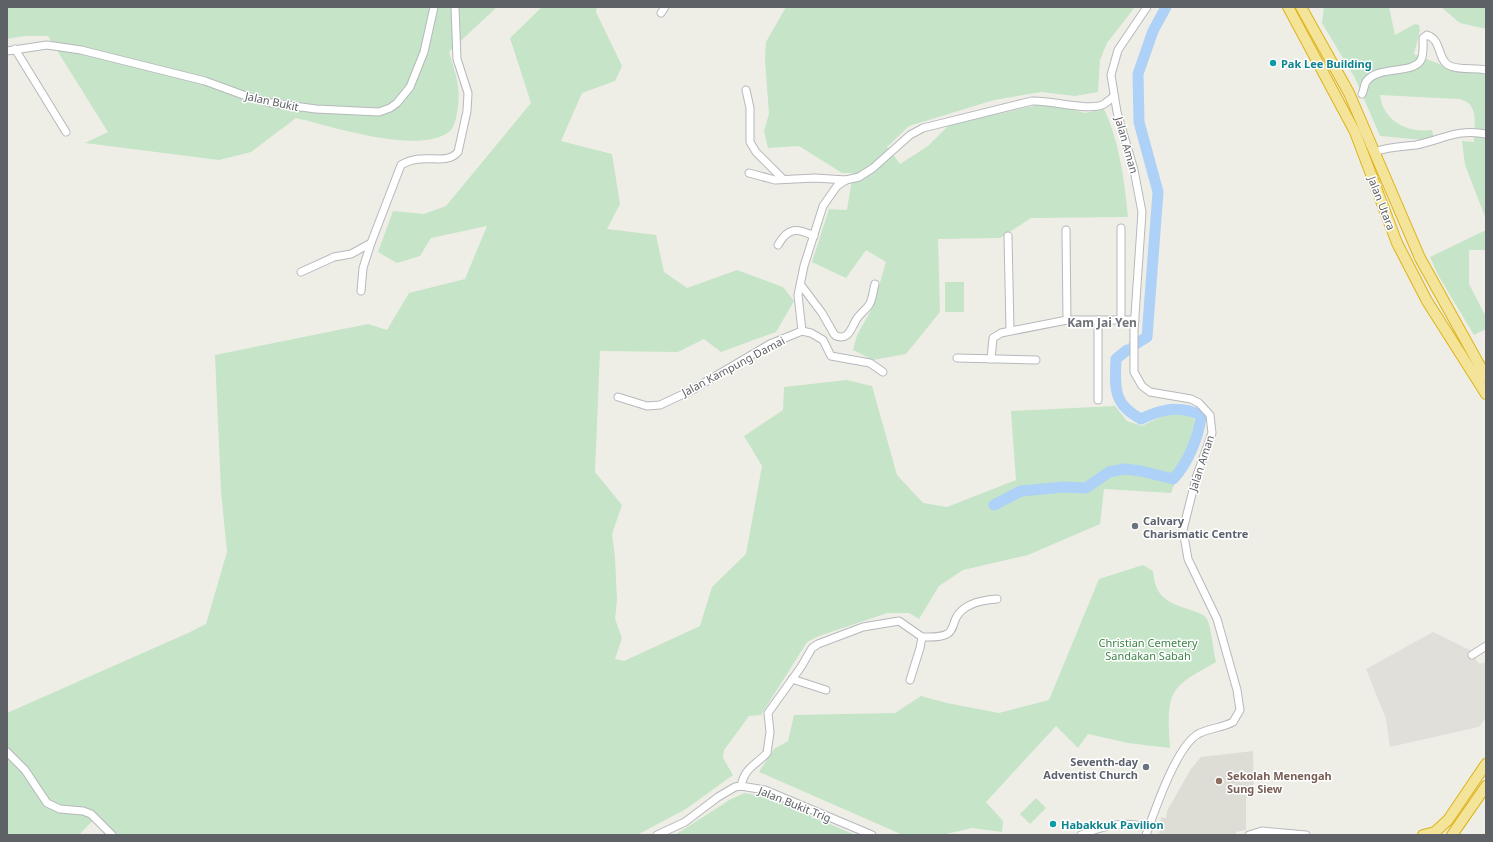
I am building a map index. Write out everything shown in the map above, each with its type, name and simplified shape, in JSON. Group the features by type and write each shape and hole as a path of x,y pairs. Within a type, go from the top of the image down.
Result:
{"highway":[{"name":"Jalan Utara","path":"1288,7 1355,132 1397,243 1426,301 1486,394"},
{"name":"Jalan Utara","path":"1301,7 1349,93 1420,258 1486,377"},
{"path":"1424,835 1435,832 1448,820 1486,764"},
{"path":"1452,835 1486,786"}],"street":[{"name":"Jalan Bukit","path":"7,51 47,45 81,50 205,81 246,96 278,104 316,109 379,112 390,108 397,103 410,87 424,52 434,7"},
{"path":"361,291 363,268 401,165 416,158 448,159 455,156 460,148 468,93 456,54 455,7"},
{"name":"Jalan Aman","path":"1147,7 1123,41 1113,62 1111,75 1114,96 1134,170 1142,212 1135,320 1134,372 1142,386 1150,392 1200,403 1210,415 1212,433 1196,478 1183,530 1188,559 1217,619 1237,690 1240,710 1233,722 1198,734 1192,740 1172,770 1147,832"},
{"path":"1362,94 1366,83 1378,74 1408,68 1418,63 1422,54 1423,38 1427,35 1437,42 1444,62 1450,66 1486,70"},
{"path":"15,49 66,132"},
{"path":"746,90 750,108 750,142 756,152 782,178"},
{"path":"749,173 765,178 846,180 858,177 867,172 910,135 930,125 1032,101 1047,100 1089,107 1104,105 1114,96"},
{"path":"1374,152 1389,146 1423,143 1455,133 1470,132 1486,134"},
{"path":"846,180 837,186 823,206 804,266 798,295 802,331 811,333 823,340 831,356 870,363 882,372"},
{"path":"1121,228 1121,320"},
{"path":"778,245 783,236 792,231 802,230 814,236"},
{"path":"1066,230 1067,320"},
{"path":"1008,236 1010,330"},
{"path":"301,272 334,257 351,254 371,243"},
{"path":"801,285 822,313 834,334 836,336 845,337 852,331 855,322 869,305 875,284"},
{"path":"991,359 993,338 997,334 1010,330 1067,320 1135,320"},
{"path":"1098,320 1098,400"},
{"name":"Jalan Kampung Damai","path":"618,397 647,406 660,405 692,390 770,344 802,331"},
{"path":"957,358 1036,360"},
{"path":"657,835 685,822 718,797 735,787 741,786 744,775 750,767 767,753 770,732 768,713 812,648 818,644 863,627 899,621 922,636 938,636 947,634 952,630 960,611 984,600 997,599"},
{"path":"910,680 922,636"},
{"path":"1472,655 1486,646"},
{"path":"792,679 826,690"},
{"path":"7,752 25,770 47,803 60,809 83,811 91,814 112,835"},
{"name":"Jalan Bukit Trig","path":"741,786 765,790 872,835"},
{"path":"1081,835 1110,825 1134,824 1147,832"},
{"path":"1249,835 1262,831 1306,835"}],"shaded area":[{"path":"1433,632 1470,650 1479,664 1486,662 1486,718 1479,727 1390,747 1386,719 1366,669"},
{"name":"Sekolah Menengah Sung Siew","path":"1253,751 1254,797 1246,798 1246,830 1236,832 1237,835 1159,835 1161,817 1166,818 1167,811 1191,769 1201,757"}],"green space":[{"path":"7,7 497,7 449,52 459,92 456,118 450,131 436,138 418,141 397,140 352,132 296,118 251,152 219,160 85,143 108,132 48,36 24,36 7,39"},
{"path":"542,7 597,7 596,12 622,66 615,81 582,93 561,141 612,154 620,204 607,229 656,235 664,272 687,288 737,270 783,287 794,301 776,332 721,352 704,339 678,352 600,351 595,472 622,505 612,534 615,557 617,600 615,619 622,638 615,659 624,661 700,626 712,587 746,554 762,466 744,436 783,410 784,387 847,380 872,386 897,475 923,503 947,507 1016,480 1011,411 1115,406 1127,421 1142,426 1168,415 1181,413 1194,418 1196,426 1171,493 1104,489 1100,524 1028,555 963,570 939,586 919,619 909,613 887,613 819,636 807,642 761,715 749,716 724,750 723,758 733,775 686,809 637,835 115,835 98,815 79,835 7,835 7,713 206,624 227,552 221,491 215,355 368,324 387,330 409,293 465,279 487,226 431,238 420,256 397,263 378,252 393,211 424,214 446,206 531,103 510,38"},
{"path":"786,7 1135,7 1107,43 1100,60 1098,92 1075,96 1041,92 994,100 909,126 887,147 900,164 928,146 949,125 1042,104 1051,104 1085,113 1104,109 1114,134 1123,176 1128,217 1031,218 1000,238 938,239 940,312 906,354 873,360 853,350 857,335 873,307 886,262 866,250 846,278 812,262 829,209 847,210 853,173 842,173 799,146 768,148 764,131 769,114 765,60 766,42"},
{"path":"1324,7 1389,7 1395,35 1415,24 1419,25 1420,30 1414,54 1457,71 1486,73 1486,219 1465,165 1462,141 1474,142 1475,122 1473,110 1470,105 1466,101 1459,99 1380,95 1382,104 1391,118 1405,127 1432,130 1434,138 1424,140 1380,136 1355,78 1322,23"},
{"path":"1441,7 1486,7 1486,29 1460,23"},
{"path":"1486,230 1486,250 1469,250 1469,284 1486,317 1486,329 1474,335 1438,275 1430,257"},
{"path":"945,282 964,282 964,312 945,312"},
{"name":"Christian Cemetery Sandakan Sabah","path":"1143,565 1153,571 1154,580 1160,594 1174,604 1197,612 1207,619 1216,662 1188,678 1175,691 1170,703 1169,711 1170,748 1128,743 1088,734 1078,748 1056,726 986,802 1003,821 1002,832 972,828 942,835 903,835 759,772 774,749 788,741 794,715 895,713 921,696 947,703 999,713 1049,700 1099,579"},
{"path":"745,793 770,798 855,835 675,835 731,799"},
{"path":"1036,798 1046,808 1030,824 1020,814"}],"waterway":[{"path":"1134,345 1147,337 1158,192 1139,122 1138,74 1153,31 1166,7"},
{"path":"994,505 1021,491 1064,487 1086,488 1109,472 1124,469 1141,471 1173,479 1183,466 1192,449 1201,415 1177,409 1163,411 1141,419 1125,407 1117,394 1115,378 1116,359 1127,350"}],"place":[{"name":"Pak Lee Building","path":"1273,63"},
{"name":"Calvary Charismatic Centre","path":"1135,526"},
{"name":"Seventh-day Adventist Church","path":"1146,767"},
{"name":"Sekolah Menengah Sung Siew","path":"1219,781"},
{"name":"Habakkuk Pavilion","path":"1053,824"}],"district":[{"name":"Kam Jai Yen","path":"1102,322"}]}
